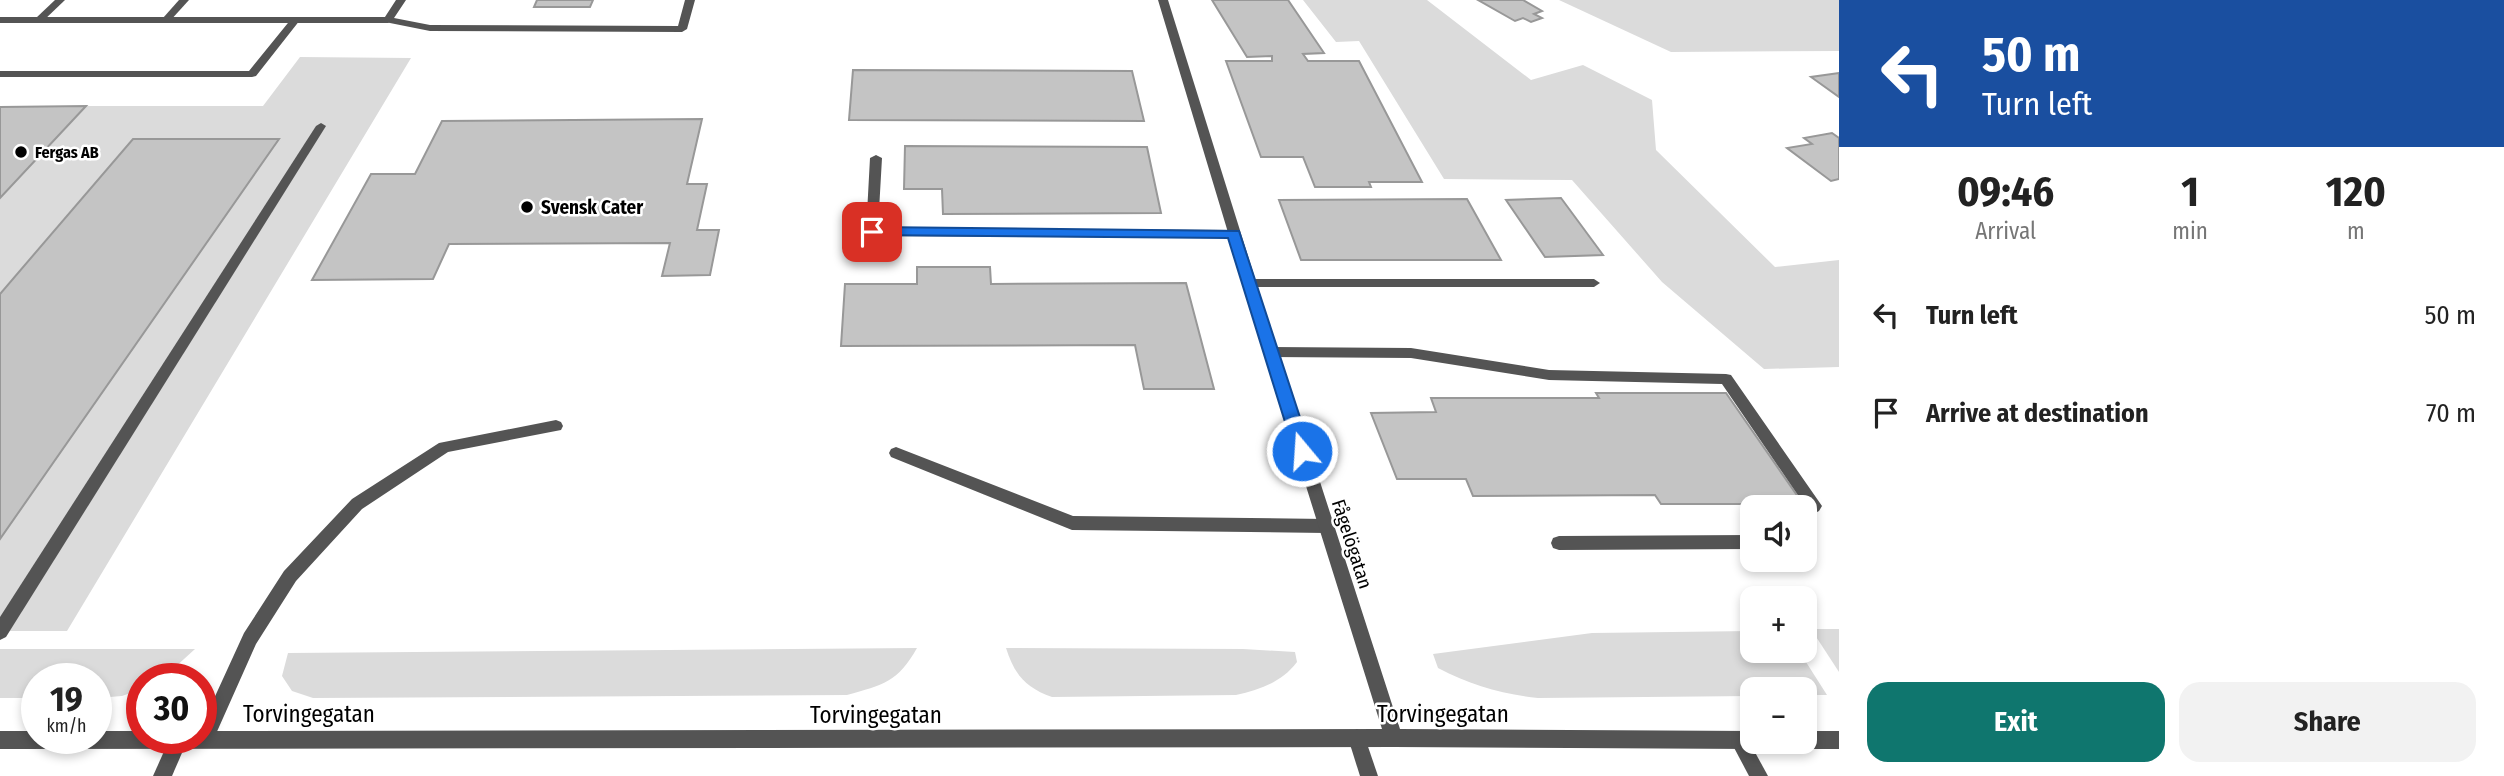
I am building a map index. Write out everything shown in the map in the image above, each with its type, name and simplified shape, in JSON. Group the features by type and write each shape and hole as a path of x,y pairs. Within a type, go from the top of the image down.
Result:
{"street":[{"path":"39,20 61,0"},
{"path":"166,20 184,0"},
{"path":"388,20 401,0"},
{"path":"0,20 388,20 430,28 682,29 690,0"},
{"name":"Fågelögatan","path":"1163,0 1270,352 1394,738"},
{"path":"0,74 252,74 295,20"},
{"path":"0,632 321,126"},
{"path":"876,158 872,232 1234,234"},
{"path":"1249,283 1594,284"},
{"path":"1270,352 1411,353 1549,376 1726,379 1806,495"},
{"path":"217,712 250,639 290,576 357,504 444,447 556,426"},
{"path":"896,453 1072,523 1326,526"},
{"path":"1559,543 1740,542"},
{"name":"Torvingegatan","path":"217,738 1740,740"},
{"path":"1357,738 1369,776"},
{"name":"Torvingegatan","path":"0,740 126,739"},
{"path":"1817,740 1839,740"},
{"path":"162,776 172,754"},
{"path":"1750,754 1759,776"}],"shaded area":[{"path":"1303,0 1427,0 1531,80 1583,65 1652,100 1656,150 1775,267 1839,260 1839,367 1764,369 1662,282 1572,180 1444,179 1359,41 1336,42"},
{"path":"1559,0 1839,0 1839,51 1671,52"},
{"path":"300,57 411,58 67,631 0,631 0,198 86,106 263,106"},
{"path":"1817,629 1839,629 1839,672 1817,638"},
{"path":"1740,631 1740,663 1807,663 1816,677 1740,677 1740,696 1538,698 1486,688 1462,679 1438,668 1433,654 1592,633"},
{"path":"917,648 896,675 880,685 847,695 313,698 292,691 282,676 288,653"},
{"path":"1006,648 1243,649 1295,652 1297,662 1277,680 1236,695 1052,697 1022,679"},
{"path":"0,649 195,649 180,663 126,663 126,695 122,696 112,697 112,663 21,663 21,698 0,698"},
{"path":"1817,679 1827,695 1817,695"}],"building":[{"path":"537,0 593,0 590,7 534,7"},
{"path":"1212,0 1288,0 1324,53 1303,54 1308,61 1359,61 1422,182 1369,182 1371,187 1315,187 1303,157 1261,157 1226,61 1272,61 1272,56 1247,57"},
{"path":"1478,0 1523,0 1542,11 1534,14 1542,18 1531,22 1523,18 1515,21"},
{"path":"853,70 1132,71 1144,121 849,120"},
{"path":"1839,73 1839,97 1811,77"},
{"name":"Fergas AB","path":"86,106 0,198 0,107"},
{"name":"Svensk Cater","path":"702,119 687,184 707,184 697,230 719,230 710,275 662,276 670,243 449,244 433,279 312,280 371,174 415,174 442,121"},
{"path":"1832,133 1839,138 1839,179 1831,181 1787,148 1812,144 1804,138"},
{"path":"133,139 279,139 0,539 0,294"},
{"path":"905,146 1147,147 1161,213 943,214 942,189 904,189"},
{"path":"1561,198 1603,255 1545,257 1506,200"},
{"path":"1467,199 1501,260 1301,260 1279,200"},
{"path":"917,267 990,267 991,284 1186,283 1214,389 1144,389 1135,345 841,346 845,284 917,284"},
{"path":"1596,393 1726,393 1797,495 1740,495 1740,504 1661,504 1655,495 1473,496 1466,479 1397,479 1371,413 1436,412 1431,398 1599,398"}],"place":[{"name":"Fergas AB","path":"21,152"},
{"name":"Svensk Cater","path":"527,207"}],"route":[{"path":"872,232 1234,234 1302,451"}]}
